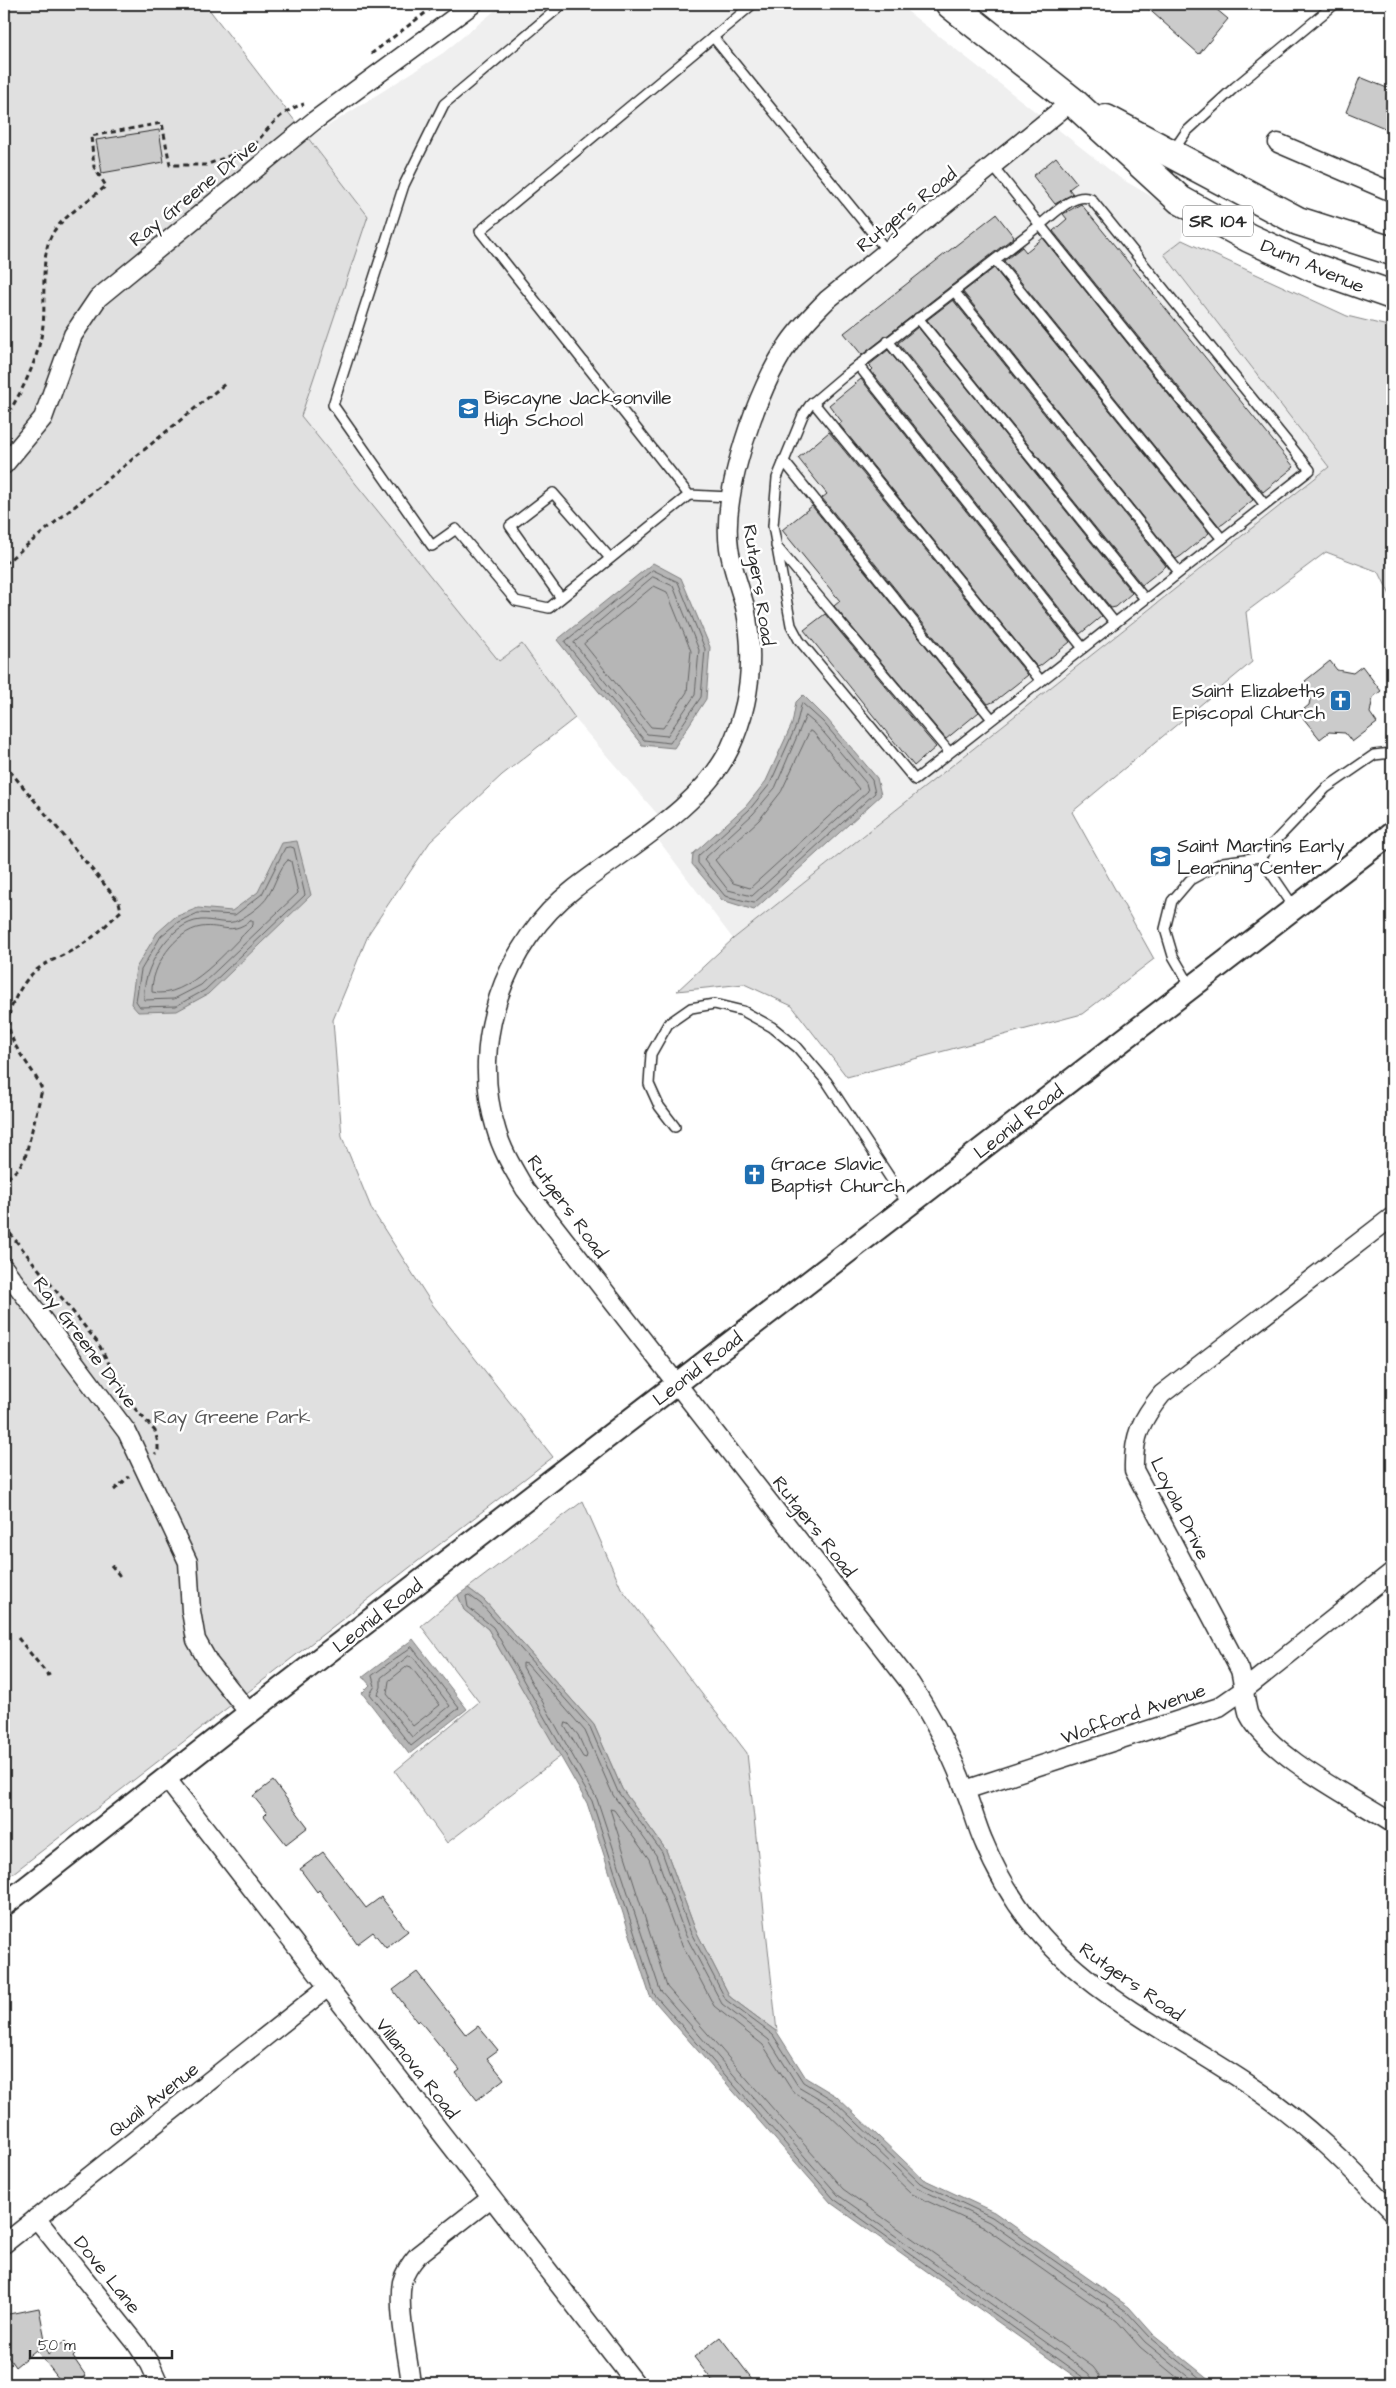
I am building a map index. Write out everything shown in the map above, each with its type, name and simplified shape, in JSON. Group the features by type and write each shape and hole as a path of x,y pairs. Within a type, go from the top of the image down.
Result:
{"main road":[{"name":"Dunn Avenue","path":"950,4 1072,101 1180,200 1249,238 1312,266 1392,296"},
{"name":"Dunn Avenue","path":"1072,101 1298,221 1392,251"}],"street":[{"name":"Ray Greene Drive","path":"4,465 42,418 73,335 98,298 314,121 473,4"},
{"name":"Rutgers Road","path":"1072,101 827,300 806,321 788,344 772,372 740,453 730,497 727,524 729,548 750,633 748,696 739,728 725,758 712,776 685,805 573,890 552,908 533,931 515,958 500,990 491,1025 487,1059 489,1097 495,1128 506,1157 520,1181 910,1683 939,1730 965,1790 982,1839 1012,1899 1059,1955 1084,1977 1125,2006 1255,2088 1344,2161 1392,2211"},
{"path":"1278,143 1392,192"},
{"name":"Leonid Road","path":"4,1905 249,1713 1392,832"},
{"name":"Loyola Drive","path":"1392,1217 1162,1394 1139,1428 1133,1448 1134,1470 1240,1670 1246,1689 1248,1714 1266,1739 1285,1755 1392,1823"},
{"name":"Ray Greene Drive","path":"4,1268 127,1432 188,1562 191,1611 196,1640 209,1663 249,1713"},
{"name":"Wofford Avenue","path":"965,1790 1219,1707 1246,1689 1392,1572"},
{"name":"Villanova Road","path":"166,1778 636,2384"},
{"name":"Quail Avenue","path":"4,2244 328,1987"},
{"path":"411,2384 401,2301 402,2281 409,2266 418,2255 491,2198"},
{"name":"Dove Lane","path":"36,2218 136,2343 150,2364 159,2384"}],"lane":[{"path":"563,4 444,104 404,185 334,404 432,546 456,529 516,601 549,608 689,495 730,497"},
{"path":"689,495 480,231 752,4"},
{"path":"1171,153 1186,132 1235,87 1335,4"},
{"path":"713,36 888,252"},
{"path":"992,165 1265,505"},
{"path":"1086,197 1091,199 1310,470 915,780 796,635 791,625 785,601 776,546 773,526 774,500 783,460 797,426 813,402 918,318 995,260 1077,198 1086,197"},
{"path":"995,260 1222,539"},
{"path":"954,291 1179,572"},
{"path":"918,318 1145,599"},
{"path":"888,342 1115,623"},
{"path":"858,365 1083,648"},
{"path":"813,402 1041,681"},
{"path":"783,460 992,719"},
{"path":"561,598 510,526 553,493 610,558"},
{"path":"776,546 949,752"},
{"path":"1192,987 1173,956 1165,929 1172,901 1190,880 1223,862 1260,857 1326,788 1374,755 1392,753"},
{"path":"1260,857 1294,908"},
{"path":"675,1127 659,1106 649,1084 651,1054 668,1024 691,1008 714,1004 742,1011 772,1027 798,1048 827,1082 908,1206"}],"path":[{"path":"370,55 437,4"},
{"path":"4,420 29,374 43,327 47,245 54,231 61,223 106,186 94,167 91,136 162,123 170,165 206,165 247,150 278,117 293,108 308,104"},
{"path":"4,564 226,383"},
{"path":"4,764 118,902 121,911 84,943 34,970 24,982 10,1010 8,1025 14,1042 39,1081 42,1090 25,1158 18,1169 4,1181"},
{"path":"4,1226 98,1343 130,1404 155,1431 158,1450 152,1458"},
{"path":"114,1490 134,1472"},
{"path":"111,1565 120,1576"},
{"path":"18,1638 48,1675 50,1674"}],"shaded area":[{"path":"503,4 898,4 1120,178 1183,215 1182,240 1164,254 1329,467 733,939 659,841 672,831 575,719 522,644 499,661 301,416 368,216 309,138 443,53"}],"green space":[{"name":"Ray Greene Park","path":"4,4 205,4 368,216 301,416 499,661 522,644 575,718 502,775 430,842 369,933 333,1020 342,1137 372,1210 432,1304 553,1457 4,1880"},
{"path":"1182,240 1347,316 1392,327 1392,599 1379,572 1326,552 1246,612 1252,662 1072,812 1154,959 1082,1014 847,1077 792,1006 744,984 677,991 733,939 1329,467 1164,254"},
{"path":"583,1501 621,1588 747,1753 777,2032 730,1997 695,1929 666,1850 622,1789 594,1725 484,1600 468,1588"},
{"path":"458,1595 464,1610 488,1629 561,1756 447,1843 395,1771 479,1702 421,1626"}],"water":[{"path":"653,563 681,578 710,647 706,699 674,748 642,745 557,640"},
{"path":"803,695 827,719 877,778 881,795 754,910 722,900 692,864 693,854 746,806 766,781 792,724 796,702"},
{"path":"297,841 311,895 208,994 177,1011 138,1012 131,1004 136,968 157,933 175,917 198,908 232,911 258,892 282,843"},
{"path":"468,1588 484,1600 594,1725 622,1789 666,1850 695,1929 730,1997 777,2032 806,2078 836,2096 923,2179 994,2212 1129,2307 1153,2334 1215,2384 1085,2384 831,2203 650,1996 587,1803 488,1629 464,1610 458,1595"},
{"path":"413,1639 467,1709 409,1754 362,1693 370,1685 363,1677"}],"building":[{"path":"1143,4 1210,4 1228,19 1199,54"},
{"path":"1360,77 1392,90 1392,131 1346,112"},
{"path":"159,130 164,162 102,173 96,140"},
{"path":"1056,157 1077,183 1069,189 1073,194 1055,204 1033,176"},
{"path":"1081,204 1294,467 1263,492 1053,231 1067,219 1063,214"},
{"path":"996,214 1014,237 862,355 844,333"},
{"path":"1043,238 1253,500 1223,524 1219,526 1004,261 1022,247 1026,252"},
{"path":"994,268 1209,533 1181,556 1176,559 963,292"},
{"path":"953,300 1166,566 1142,585 927,320"},
{"path":"918,327 1132,593 1116,607 1111,608 898,343"},
{"path":"888,350 1102,616 1080,634 871,371 873,369 869,365"},
{"path":"861,379 1070,642 1040,666 1037,667 839,424 842,422 829,405"},
{"path":"829,432 1028,675 995,701 988,704 822,498 827,494 798,458"},
{"path":"812,506 979,712 946,739 834,606 840,601 782,530"},
{"path":"825,614 936,747 914,766 804,630"},
{"name":"Saint Elizabeths Episcopal Church","path":"1330,661 1337,670 1353,673 1362,666 1381,691 1373,697 1370,713 1377,723 1352,742 1345,733 1329,732 1320,739 1299,713 1309,705 1312,690 1305,681"},
{"path":"273,1781 308,1827 286,1844 264,1816 267,1813 253,1796"},
{"path":"323,1852 366,1908 381,1897 408,1931 386,1948 373,1932 357,1944 319,1890 317,1892 300,1869"},
{"path":"417,1972 466,2035 478,2026 498,2050 487,2058 504,2079 477,2100 456,2073 460,2070 419,2020 417,2022 393,1990"},
{"path":"39,2308 48,2355 65,2341 86,2376 75,2384 63,2384 36,2350 15,2367 4,2351 4,2315"},
{"path":"720,2337 756,2384 715,2384 694,2357"}],"place":[{"name":"Biscayne Jacksonville High School","path":"468,408"},
{"name":"Saint Elizabeths Episcopal Church","path":"1341,701"},
{"name":"Saint Martins Early Learning Center","path":"1161,856"},
{"name":"Grace Slavic Baptist Church","path":"755,1174"}]}
